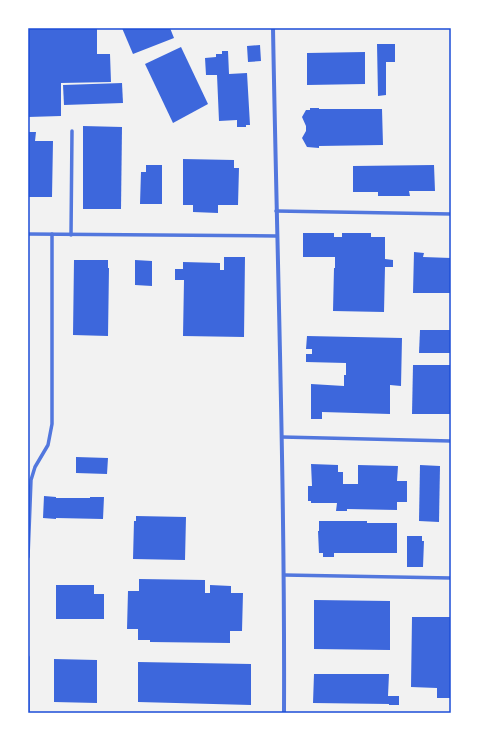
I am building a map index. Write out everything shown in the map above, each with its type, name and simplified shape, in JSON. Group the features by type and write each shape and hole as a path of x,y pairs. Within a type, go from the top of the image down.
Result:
{"street":[{"path":"273,28 282,437 284,713"},
{"path":"71,234 72,131"},
{"path":"276,211 451,214"},
{"path":"28,234 277,236"},
{"path":"28,558 31,480 35,468 48,445 52,424 52,234"},
{"path":"282,437 451,441"},
{"path":"284,575 451,578"},
{"path":"28,657 28,713"}],"building":[{"path":"28,28 97,28 97,54 110,54 111,82 61,83 61,116 28,117"},
{"path":"122,28 170,28 174,38 133,54"},
{"path":"377,44 395,44 395,62 386,62 386,95 378,96"},
{"path":"260,45 261,61 248,62 247,46"},
{"path":"181,47 208,104 173,123 145,64"},
{"path":"222,51 228,51 229,74 247,73 250,125 246,125 246,127 237,127 237,120 219,121 217,75 206,75 205,58 216,57 216,54 222,54"},
{"path":"365,52 365,84 307,85 307,53"},
{"path":"122,83 123,103 64,105 63,85"},
{"path":"310,108 382,109 383,145 319,146 319,148 307,147 302,138 306,131 306,126 302,117 306,110 310,110"},
{"path":"83,126 122,127 121,209 83,209"},
{"path":"28,132 36,132 35,141 53,141 52,197 28,197"},
{"path":"183,159 234,160 234,168 239,168 238,205 218,205 218,213 193,212 193,205 183,205"},
{"path":"146,165 162,165 162,204 140,204 141,172 146,172"},
{"path":"434,165 435,191 409,191 410,196 378,196 378,192 353,192 353,166"},
{"path":"303,233 334,233 334,237 342,237 342,233 371,233 371,237 385,237 385,259 393,260 393,267 385,267 384,312 333,311 335,257 303,257"},
{"path":"414,252 424,253 423,257 451,258 451,293 413,293"},
{"path":"224,257 245,257 244,337 183,336 184,280 175,280 175,269 183,269 183,262 220,263 220,270 224,270"},
{"path":"74,260 108,260 108,336 73,335"},
{"path":"135,260 152,261 152,286 135,285"},
{"path":"420,330 451,330 451,353 419,353"},
{"path":"307,336 402,338 401,386 390,385 390,414 322,412 322,419 311,419 311,384 344,386 346,363 306,362 306,354 312,354 312,349 306,349"},
{"path":"413,365 451,365 451,414 412,414"},
{"path":"76,457 108,458 107,474 76,473"},
{"path":"311,464 338,465 338,472 343,472 343,484 358,484 358,465 398,466 397,481 407,481 407,502 397,502 397,510 347,509 347,511 336,511 337,503 311,503 311,501 308,501 308,486 312,486"},
{"path":"420,465 440,466 439,522 419,521"},
{"path":"44,496 56,498 104,497 103,519 43,518"},
{"path":"136,516 186,517 185,560 133,559 134,521 136,521"},
{"path":"319,521 367,521 367,523 397,523 397,553 334,553 334,557 323,557 323,553 319,553"},
{"path":"407,536 422,536 422,541 424,541 423,567 407,567"},
{"path":"139,579 205,580 205,593 210,593 210,585 231,586 231,593 243,593 242,631 230,631 230,643 150,642 150,640 138,640 138,629 127,629 128,591 139,591"},
{"path":"56,585 94,585 94,594 104,594 104,619 56,619"},
{"path":"314,600 390,601 390,650 314,649"},
{"path":"412,617 451,617 451,698 437,698 437,688 411,687"},
{"path":"54,659 97,660 97,703 54,702"},
{"path":"138,662 251,664 251,705 138,702"},
{"path":"314,674 389,674 388,696 399,696 399,705 313,703"}]}
